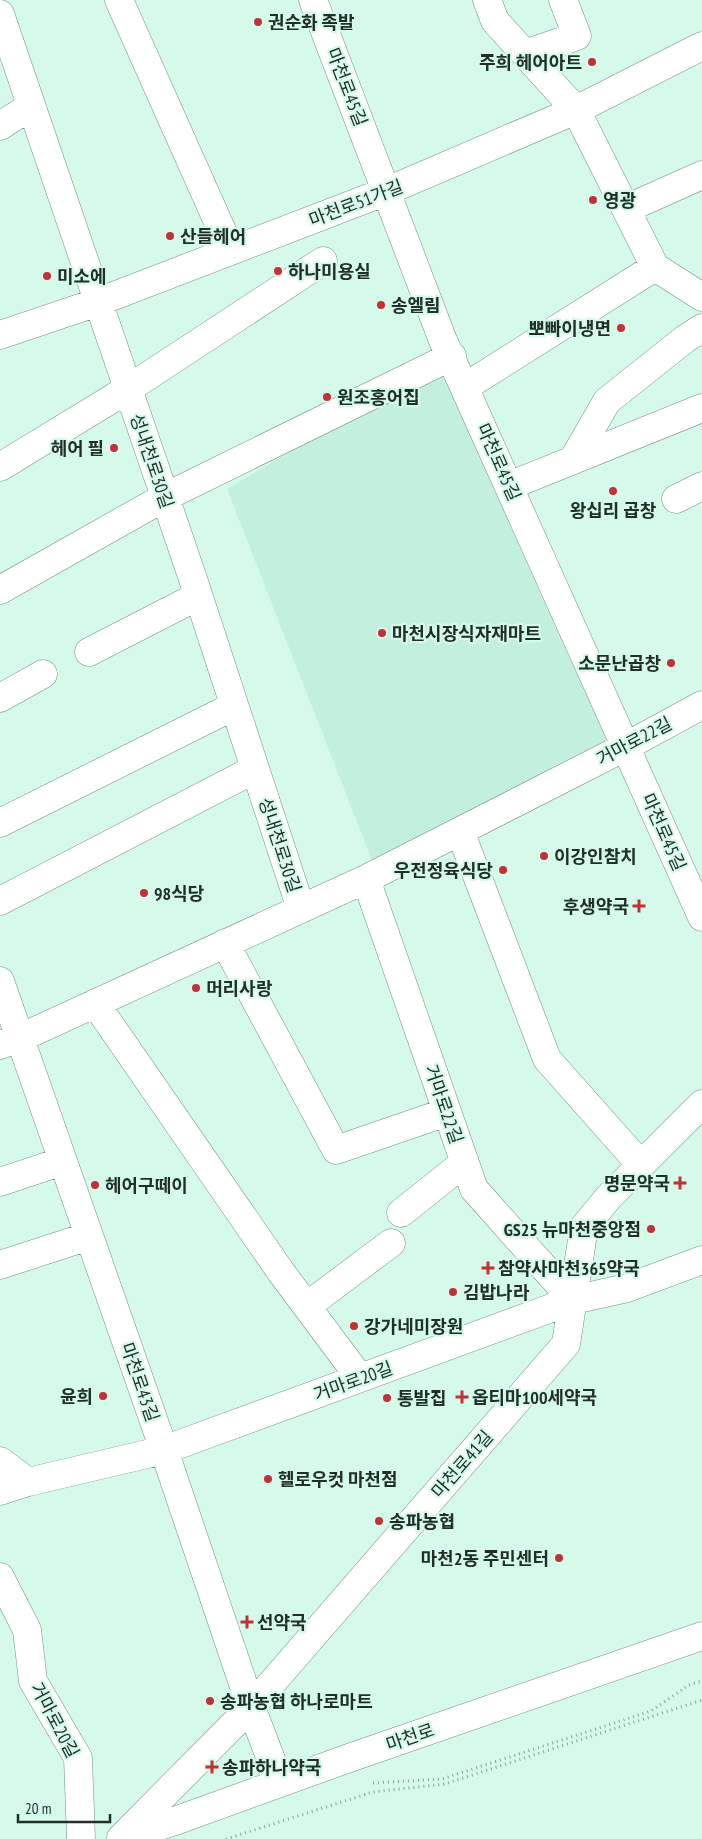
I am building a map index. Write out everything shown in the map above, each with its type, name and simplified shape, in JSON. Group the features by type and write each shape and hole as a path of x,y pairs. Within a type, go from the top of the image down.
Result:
{"street":[{"path":"119,0 231,251"},
{"name":"마천로45길","path":"312,0 442,338 452,356 702,917"},
{"path":"487,0 495,21 576,110 655,267 702,297"},
{"path":"525,54 577,36 563,0"},
{"name":"성내천로30길","path":"0,14 165,497 301,909"},
{"name":"마천로51가길","path":"0,335 98,302 387,191 576,110 702,46"},
{"path":"0,126 31,106"},
{"path":"626,210 702,176"},
{"path":"0,467 128,389 323,261"},
{"path":"465,387 655,267"},
{"path":"572,460 607,400 685,339 702,328"},
{"path":"0,590 165,497 452,356"},
{"path":"509,486 702,408"},
{"path":"676,498 702,486"},
{"path":"89,652 198,596"},
{"path":"0,698 43,674"},
{"name":"거마로22길","path":"10,1041 366,879 625,747 702,705"},
{"path":"0,823 234,706"},
{"path":"0,901 255,769"},
{"path":"460,831 547,1058 641,1166"},
{"name":"거마로22길","path":"366,879 474,1189 573,1300"},
{"path":"225,943 336,1150 447,1112"},
{"name":"마천로43길","path":"0,981 10,1041 63,1161 251,1707 280,1782"},
{"path":"95,1003 281,1272 360,1378"},
{"name":"마천로41길","path":"120,1839 251,1707 566,1344 584,1227 608,1198 702,1104"},
{"path":"0,1182 63,1161"},
{"path":"401,1213 465,1162"},
{"path":"0,1265 89,1236"},
{"path":"306,1306 391,1243"},
{"name":"거마로20길","path":"0,1491 28,1482 164,1450 573,1300 627,1288 702,1260"},
{"path":"0,1461 28,1482"},
{"name":"거마로20길","path":"2,1585 27,1630 32,1681 78,1758 82,1839"},
{"name":"마천로","path":"120,1839 702,1636"}],"path":[{"path":"365,1783 442,1778 651,1711 689,1685 702,1681"},
{"path":"226,1839 373,1792 445,1784 702,1700"}],"shaded area":[{"path":"452,356 625,747 377,873 227,489"}],"place":[{"name":"권순화 족발","path":"258,22"},
{"name":"주희 헤어아트","path":"592,62"},
{"name":"영광","path":"593,200"},
{"name":"산들헤어","path":"170,236"},
{"name":"하나미용실","path":"278,271"},
{"name":"미소에","path":"47,276"},
{"name":"송엘림","path":"381,305"},
{"name":"뽀빠이냉면","path":"621,328"},
{"name":"원조홍어집","path":"327,397"},
{"name":"헤어 필","path":"114,448"},
{"name":"왕십리 곱창","path":"613,491"},
{"name":"마천시장식자재마트","path":"382,633"},
{"name":"소문난곱창","path":"671,663"},
{"name":"이강인참치","path":"544,856"},
{"name":"우전정육식당","path":"503,870"},
{"name":"98식당","path":"144,893"},
{"name":"후생약국","path":"639,906"},
{"name":"머리사랑","path":"196,988"},
{"name":"명문약국","path":"680,1183"},
{"name":"헤어구떼이","path":"95,1185"},
{"name":"GS25 뉴마천중앙점","path":"651,1229"},
{"name":"참약사마천365약국","path":"488,1268"},
{"name":"김밥나라","path":"453,1292"},
{"name":"강가네미장원","path":"354,1326"},
{"name":"윤희","path":"103,1396"},
{"name":"옵티마100세약국","path":"462,1397"},
{"name":"통발집","path":"387,1398"},
{"name":"헬로우컷 마천점","path":"268,1479"},
{"name":"송파농협","path":"379,1521"},
{"name":"마천2동 주민센터","path":"559,1558"},
{"name":"선약국","path":"247,1622"},
{"name":"송파농협 하나로마트","path":"210,1701"},
{"name":"송파하나약국","path":"212,1767"}]}
